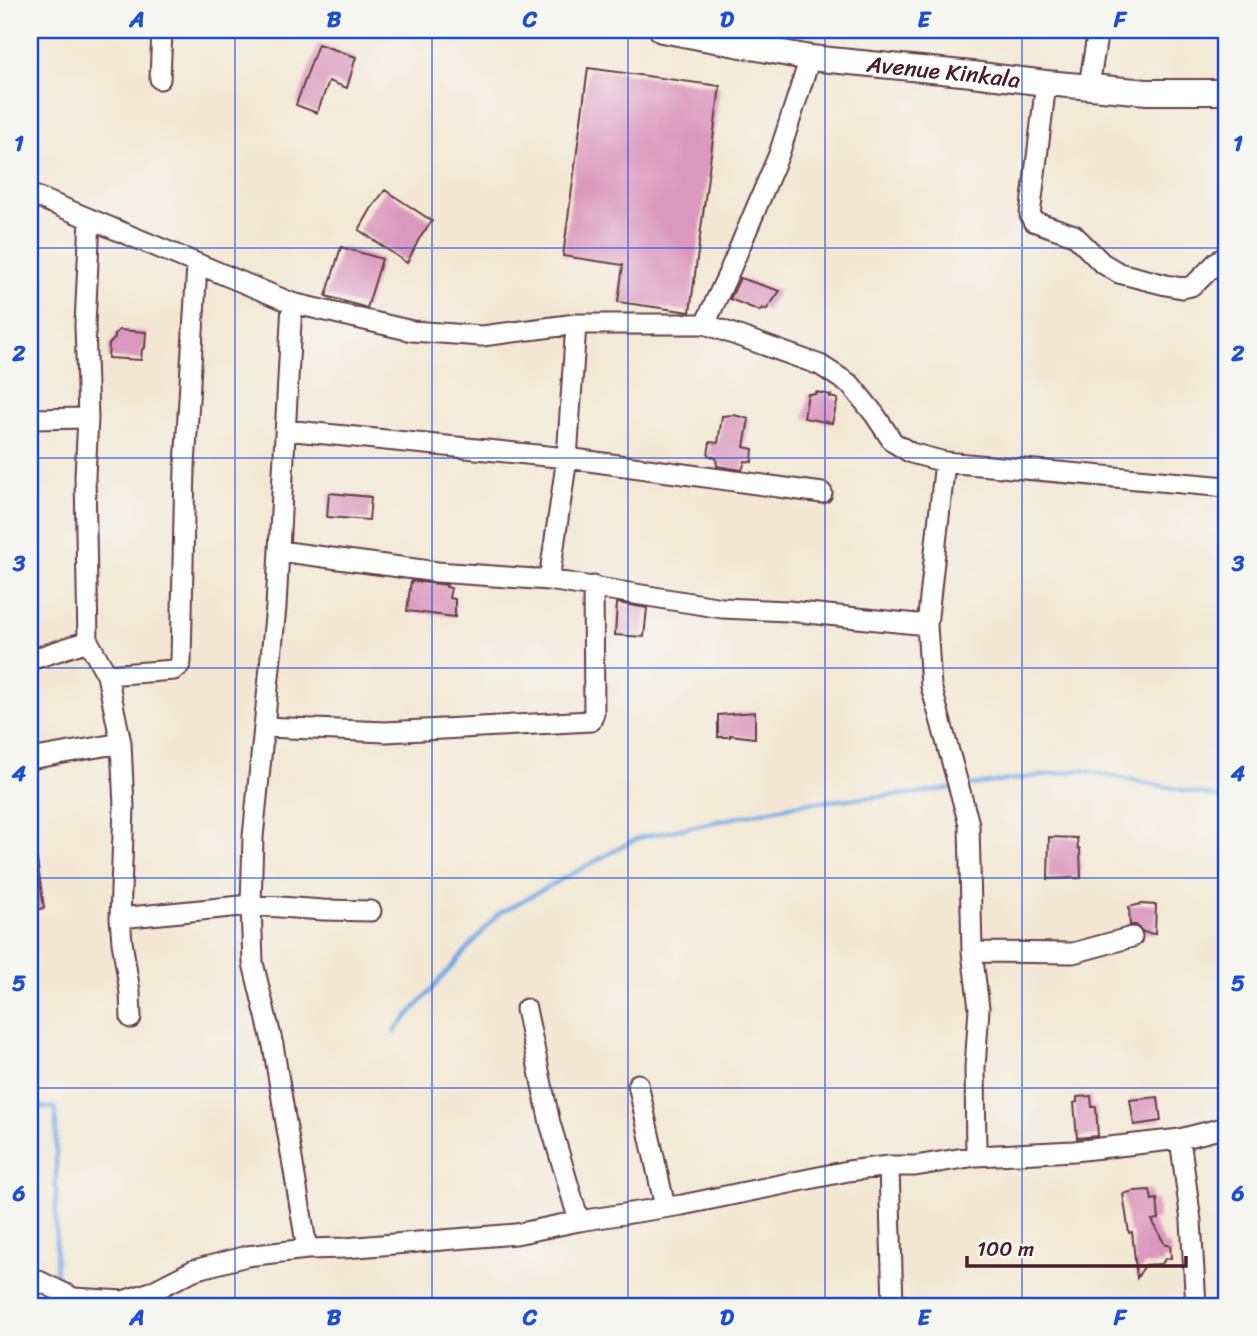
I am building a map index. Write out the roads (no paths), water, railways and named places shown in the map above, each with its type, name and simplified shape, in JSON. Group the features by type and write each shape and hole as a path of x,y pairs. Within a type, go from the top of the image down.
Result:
{"main road":[{"name":"Avenue Kinkala","path":"662,30 810,58 1147,92 1227,92"}],"street":[{"path":"160,79 162,30"},
{"path":"1088,86 1098,30"},
{"path":"705,324 779,154 810,58"},
{"path":"1046,83 1030,215 1033,221 1074,235 1102,263 1119,273 1182,288 1191,286 1227,256"},
{"path":"30,194 292,303 412,331 482,336 576,324 705,324 820,365 851,385 893,442 911,453 945,461 1227,487"},
{"path":"90,219 85,326 88,418 85,476 88,641 107,675 121,743 124,807 120,918 131,1017"},
{"path":"107,675 174,670 181,662 184,466 197,265"},
{"path":"292,303 276,607 253,837 251,905 253,963 273,1045 307,1250"},
{"path":"549,580 567,458 576,324"},
{"path":"30,419 88,418"},
{"path":"285,430 567,458 822,493"},
{"path":"945,461 927,625 931,686 969,824 972,952 979,1007 975,1069 976,1156"},
{"path":"279,551 437,572 549,580 722,608 788,611 927,625"},
{"path":"265,727 386,732 591,721 594,713 593,586"},
{"path":"30,660 88,641"},
{"path":"30,759 121,743"},
{"path":"120,918 251,905 372,911"},
{"path":"972,952 1073,953 1132,937"},
{"path":"526,1009 550,1123 579,1221"},
{"path":"638,1084 665,1208"},
{"path":"30,1279 74,1298 123,1301 151,1292 194,1270 247,1256 516,1234 665,1208 848,1171 915,1166 976,1156 1074,1151 1180,1139 1227,1127"},
{"path":"1180,1139 1191,1221 1196,1306"},
{"path":"889,1167 893,1306"}],"waterway":[{"path":"965,786 1082,770 1227,799"},
{"path":"394,1032 498,914 638,838 805,803 953,788"},
{"path":"30,1107 56,1108 56,1277"},
{"path":"56,1301 58,1306"}]}
